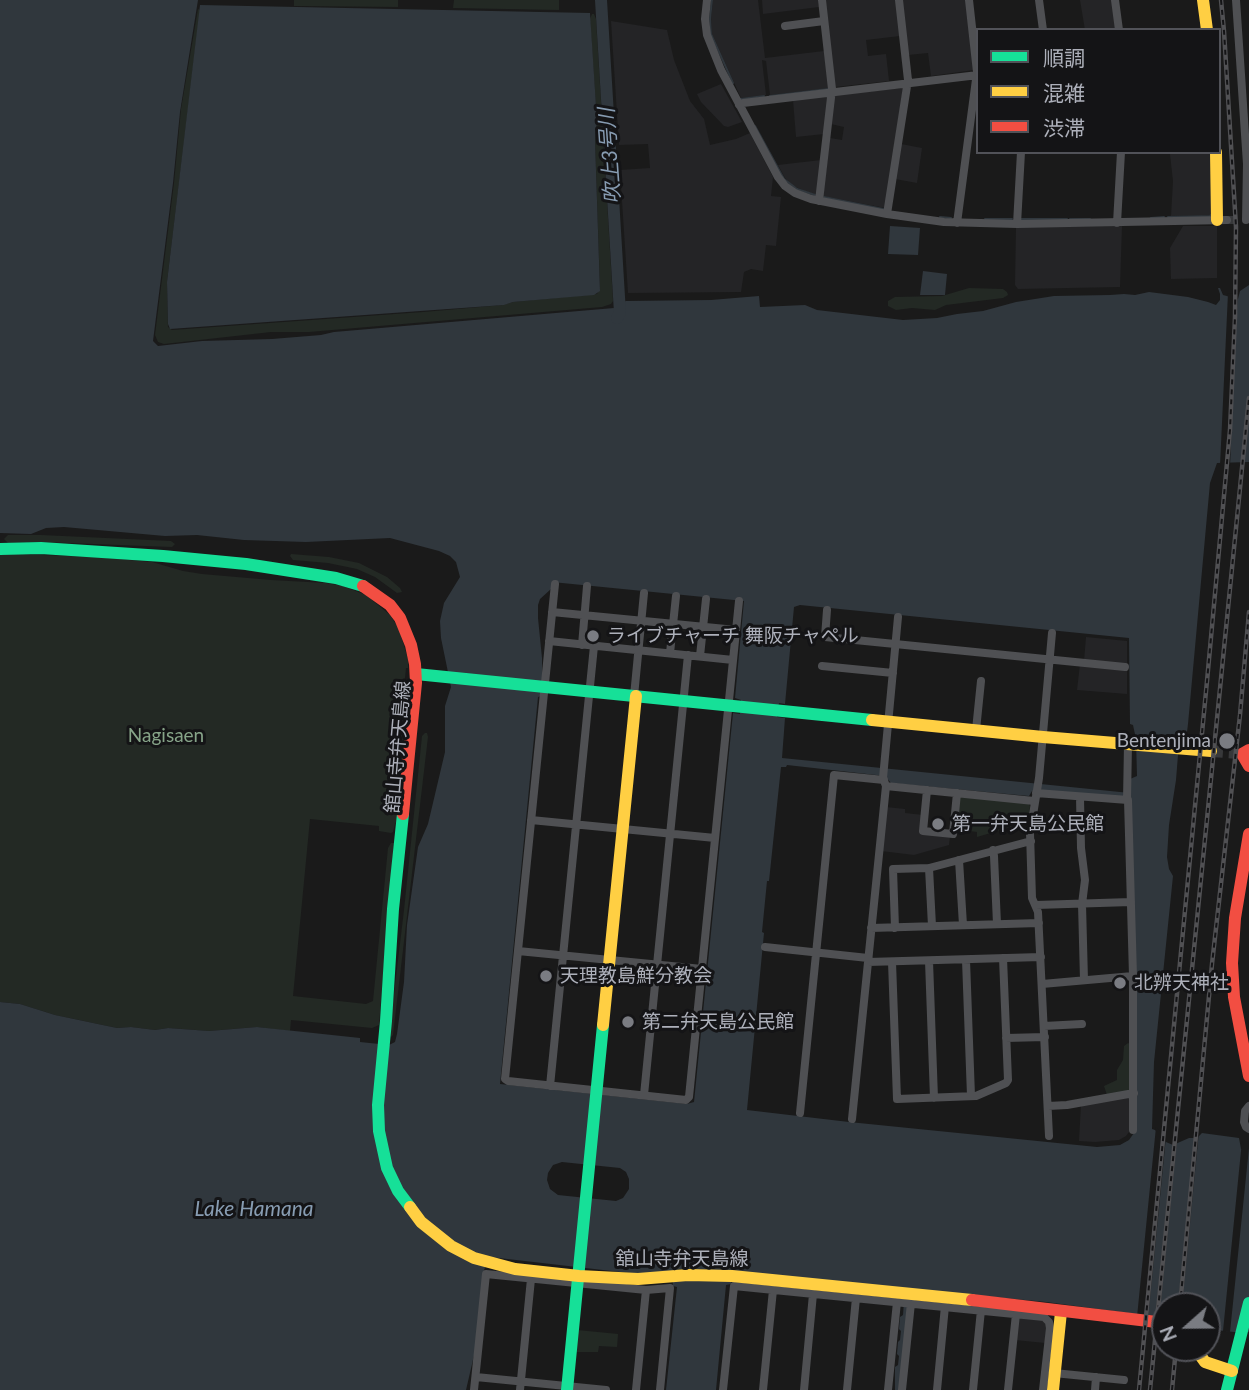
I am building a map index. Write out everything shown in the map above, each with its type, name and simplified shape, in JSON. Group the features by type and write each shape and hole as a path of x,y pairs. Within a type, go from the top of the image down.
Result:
{"main road":[{"path":"1203,0 1207,28"},
{"path":"1216,154 1222,220"},
{"name":"舘山寺弁天島線","path":"0,549 95,550 246,564 344,579 369,589 397,607 424,675 393,909 378,1118 383,1156 393,1180 413,1212 431,1231 451,1246 489,1263 515,1269 579,1276 631,1279 732,1276 904,1299 1151,1322"},
{"path":"424,675 1043,737 1211,751"},
{"path":"567,1388 635,696"},
{"path":"1243,752 1249,766"},
{"path":"1249,834 1235,918 1232,963 1234,997 1249,1076"},
{"path":"1227,1390 1249,1303"},
{"path":"1053,1390 1060,1312"},
{"path":"1205,1362 1232,1371"}],"street":[{"path":"707,0 707,35 721,70 781,182 795,193 819,201 887,214 957,223 1222,220"},
{"path":"819,201 832,93 821,0"},
{"path":"887,214 907,84 898,0"},
{"path":"969,0 976,66"},
{"path":"1039,0 1043,28"},
{"path":"1115,0 1119,28"},
{"path":"1236,0 1247,164 1245,220"},
{"path":"785,26 824,21"},
{"path":"739,105 976,76"},
{"path":"957,223 976,83"},
{"path":"1017,224 1021,154"},
{"path":"1116,223 1121,154"},
{"path":"555,584 505,1079 508,1082 597,1092 686,1100 690,1097 715,838 734,706 733,660 738,601"},
{"path":"582,645 587,586"},
{"path":"635,696 645,593"},
{"path":"670,653 676,596"},
{"path":"700,656 706,599"},
{"path":"827,610 825,637 1125,667"},
{"path":"552,612 736,630"},
{"path":"852,1119 898,617"},
{"path":"1049,1136 1039,923 1032,898 1031,841 1052,633"},
{"path":"549,642 733,660"},
{"path":"550,1086 594,646"},
{"path":"644,1096 688,655"},
{"path":"822,666 893,673"},
{"path":"976,730 981,681"},
{"path":"1131,744 1127,797 1133,976 1133,1130"},
{"path":"800,1113 834,775 884,778 927,790 957,793 1036,792 1080,797 1127,797"},
{"path":"927,790 923,831 952,838 957,793"},
{"path":"1080,797 1085,880 1082,904 1084,980"},
{"path":"531,820 715,838"},
{"path":"895,928 893,869 929,868 1031,841"},
{"path":"993,850 997,924"},
{"path":"959,860 962,925"},
{"path":"929,868 932,926"},
{"path":"1036,905 1131,902"},
{"path":"871,928 1039,923"},
{"path":"765,947 892,962 1041,957"},
{"path":"518,951 702,969"},
{"path":"892,962 897,1099 934,1098 971,1096 1008,1080 1003,958"},
{"path":"966,960 971,1096"},
{"path":"929,961 934,1098"},
{"path":"1042,984 1133,976"},
{"path":"1044,1026 1082,1024"},
{"path":"1006,1038 1045,1037"},
{"path":"1048,1106 1134,1093"},
{"path":"1249,1106 1245,1109 1244,1122 1249,1129"},
{"path":"474,1390 486,1274 531,1279 579,1276 646,1290 670,1288 660,1390"},
{"path":"521,1386 531,1279"},
{"path":"723,1390 734,1286 856,1298 904,1299 1044,1317 1049,1322 1044,1390"},
{"path":"636,1390 646,1290"},
{"path":"763,1390 773,1290"},
{"path":"804,1390 813,1294"},
{"path":"847,1390 856,1298"},
{"path":"888,1390 904,1299"},
{"path":"902,1390 904,1299"},
{"path":"937,1390 945,1306"},
{"path":"973,1390 981,1310"},
{"path":"1008,1390 1016,1314"},
{"path":"1055,1373 1124,1380"},
{"path":"476,1377 521,1386 606,1390"},
{"path":"1095,1390 1096,1377"}],"shaded area":[{"path":"713,0 758,0 765,58 824,51 829,88 770,95 766,61 762,60 766,95 741,98 712,34"},
{"path":"762,0 818,0 819,7 763,14"},
{"path":"825,0 896,0 900,36 866,40 868,56 886,54 889,81 835,87"},
{"path":"901,0 966,0 974,70 931,76 928,53 908,55"},
{"path":"1080,0 1112,0 1116,28 1085,28"},
{"path":"611,21 667,30 674,60 690,101 704,119 710,145 750,133 773,177 771,196 781,197 776,246 766,245 763,271 751,269 744,272 741,292 628,293 620,170 650,168 648,144 619,145"},
{"path":"721,84 742,122 728,127 701,102 697,94"},
{"path":"902,88 885,208 823,196 830,138 842,140 844,127 831,124 834,97"},
{"path":"826,96 828,98 824,134 796,137 793,100"},
{"path":"901,144 922,148 917,183 895,179"},
{"path":"1170,154 1211,154 1211,214 1171,216 1173,181"},
{"path":"821,160 817,195 793,186 778,165"},
{"path":"1122,226 1120,287 1018,289 1015,285 1016,227"},
{"path":"1183,226 1217,226 1217,278 1171,279 1170,248"},
{"path":"1086,637 1127,641 1127,665 1084,661"},
{"path":"1080,664 1127,669 1127,694 1077,690"},
{"path":"886,807 923,815 921,832 950,836 949,845 914,855 881,851"},
{"path":"1131,1095 1131,1129 1126,1136 1119,1140 1079,1141 1081,1105"},
{"path":"1017,1317 1045,1320 1045,1343 1015,1340"}],"green space":[{"path":"294,0 398,0 398,7 294,6"},
{"path":"454,0 559,0 559,10 453,8"},
{"path":"198,9 200,10 167,282 168,327 172,330 423,312 597,294 600,288 595,140 597,121 590,19 592,14 596,19 613,301 611,304 602,307 309,332 271,332 164,344 158,342 155,335 181,109"},
{"path":"969,288 1003,289 1008,295 1003,298 946,305 935,310 896,310 888,306 888,301 895,297 942,296"},
{"path":"8,535 171,541 175,544 172,547 8,543 4,539"},
{"path":"291,554 359,563 387,577 402,592 397,593 375,577 357,569 293,560"},
{"name":"Nagisaen","path":"0,555 152,562 202,574 326,583 366,595 390,615 399,629 408,659 403,697 407,699 409,707 404,736 399,817 391,833 379,831 379,826 310,819 293,996 366,1004 373,1001 388,848 394,843 379,1025 372,1028 291,1020 290,1031 257,1027 209,1031 117,1028 55,1015 20,1004 0,1002"},
{"path":"425,733 428,737 391,1037 389,1035 422,736"},
{"path":"960,797 1028,803 1028,822 977,837 977,832 955,829"},
{"path":"1128,1043 1130,1091 1107,1095 1104,1086 1117,1080 1124,1046"},
{"path":"577,1330 618,1334 617,1347 599,1346 598,1352 575,1352"}],"water":[{"name":"Lake Hamana","path":"0,0 198,0 180,112 153,341 158,346 321,335 614,308 626,301 711,300 759,296 760,307 805,305 817,310 903,320 983,311 1054,296 1135,295 1149,292 1188,297 1216,305 1220,300 1218,288 1223,295 1238,299 1240,291 1249,285 1249,462 1217,463 1210,483 1188,724 1186,740 1178,755 1169,825 1167,857 1173,876 1154,1062 1152,1129 1173,1145 1189,1138 1197,1138 1202,1133 1239,1138 1241,1149 1249,1148 1249,1332 1221,1331 1221,1292 1151,1292 1151,1316 1046,1302 910,1289 900,1390 895,1390 895,1367 898,1365 900,1317 903,1315 905,1288 732,1272 731,1284 726,1285 716,1390 666,1390 677,1287 673,1286 672,1272 629,1273 490,1257 484,1270 475,1351 466,1390 0,1390 0,1002 20,1004 55,1015 117,1028 209,1031 257,1027 360,1038 360,1042 389,1045 395,1042 418,847 428,824 445,752 445,706 451,687 440,621 444,603 460,577 456,562 450,556 390,538 306,542 244,540 64,527 46,528 31,534 0,533","holes":["552,582 744,601 735,698 741,700 740,714 733,713 694,1102 687,1104 500,1084 538,697 541,696 542,658 538,605 540,599 551,589","800,605 1129,638 1130,724 1133,725 1136,739 1137,776 1130,779 1130,793 782,758 785,718 777,717 779,703 785,704 794,607","787,765 885,776 891,783 1029,796 1032,791 1131,799 1136,1130 1129,1140 1120,1145 1097,1147 747,1110 767,881 781,767","562,1162 620,1168 626,1172 629,1189 623,1198 616,1201 558,1195 550,1189 547,1180 553,1165"]},
{"path":"200,5 590,13 597,121 595,140 600,291 594,295 504,305 170,329 167,282"},
{"path":"890,226 920,228 918,255 888,254"},
{"path":"923,271 947,274 945,295 920,295"}],"pier":[{"path":"1238,289 1230,466 1220,466 1228,293 1237,295"},
{"path":"1156,1127 1166,1137 1148,1319 1137,1317"},
{"path":"1199,1131 1183,1292 1179,1292 1195,1134"},
{"path":"1177,1140 1162,1292 1158,1292 1173,1141"},
{"path":"1242,1141 1244,1145 1249,1145 1249,1148 1230,1332 1223,1331"}],"waterway":[{"name":"吹上3号川","path":"601,0 620,313 617,318"},
{"path":"712,0 711,34 733,83"},
{"path":"770,96 828,89"},
{"path":"741,99 764,96"},
{"path":"755,126 784,179 797,189 815,195"},
{"path":"824,197 883,209"},
{"path":"1168,217 1212,214"},
{"path":"940,217 951,218"},
{"path":"1151,218 1164,217"},
{"path":"985,219 1012,219"},
{"path":"1021,219 1067,219"},
{"path":"1070,219 1090,219"}],"tunnel":[{"path":"1227,220 1239,220"},
{"path":"1211,751 1238,753"}],"railway":[{"path":"1139,1390 1230,430 1236,227 1221,0"},
{"path":"1150,1390 1249,398"},
{"path":"1181,1292 1249,612"},
{"path":"1172,1390 1175,1362"}],"traffic: fast":[{"path":"0,549 41,548 246,564 336,578 363,586"},
{"path":"416,674 872,720"},
{"path":"403,814 378,1105 379,1131 387,1168 398,1191 410,1207"},
{"path":"567,1390 603,1025"},
{"path":"1227,1390 1249,1303"}],"traffic: slow":[{"path":"1203,0 1207,28"},
{"path":"1216,154 1217,220"},
{"path":"603,1025 636,696"},
{"path":"872,720 1211,751"},
{"path":"410,1207 421,1222 451,1246 474,1258 515,1269 638,1279 688,1275 732,1276 972,1300"},
{"path":"1053,1390 1061,1312"},
{"path":"1205,1362 1232,1371"}],"traffic: jam":[{"path":"363,586 390,605 400,618 415,664 416,683 403,814"},
{"path":"1249,750 1242,754 1249,766"},
{"path":"1249,834 1235,918 1232,963 1234,997 1249,1076"},
{"path":"972,1300 1151,1321"}],"place":[{"name":"ライブチャーチ 舞阪チャペル","path":"593,636"},
{"name":"Bentenjima","path":"1227,741"},
{"name":"第一弁天島公民館","path":"938,824"},
{"name":"天理教島鮮分教会","path":"546,976"},
{"name":"北辨天神社","path":"1120,983"},
{"name":"第二弁天島公民館","path":"628,1022"}]}
